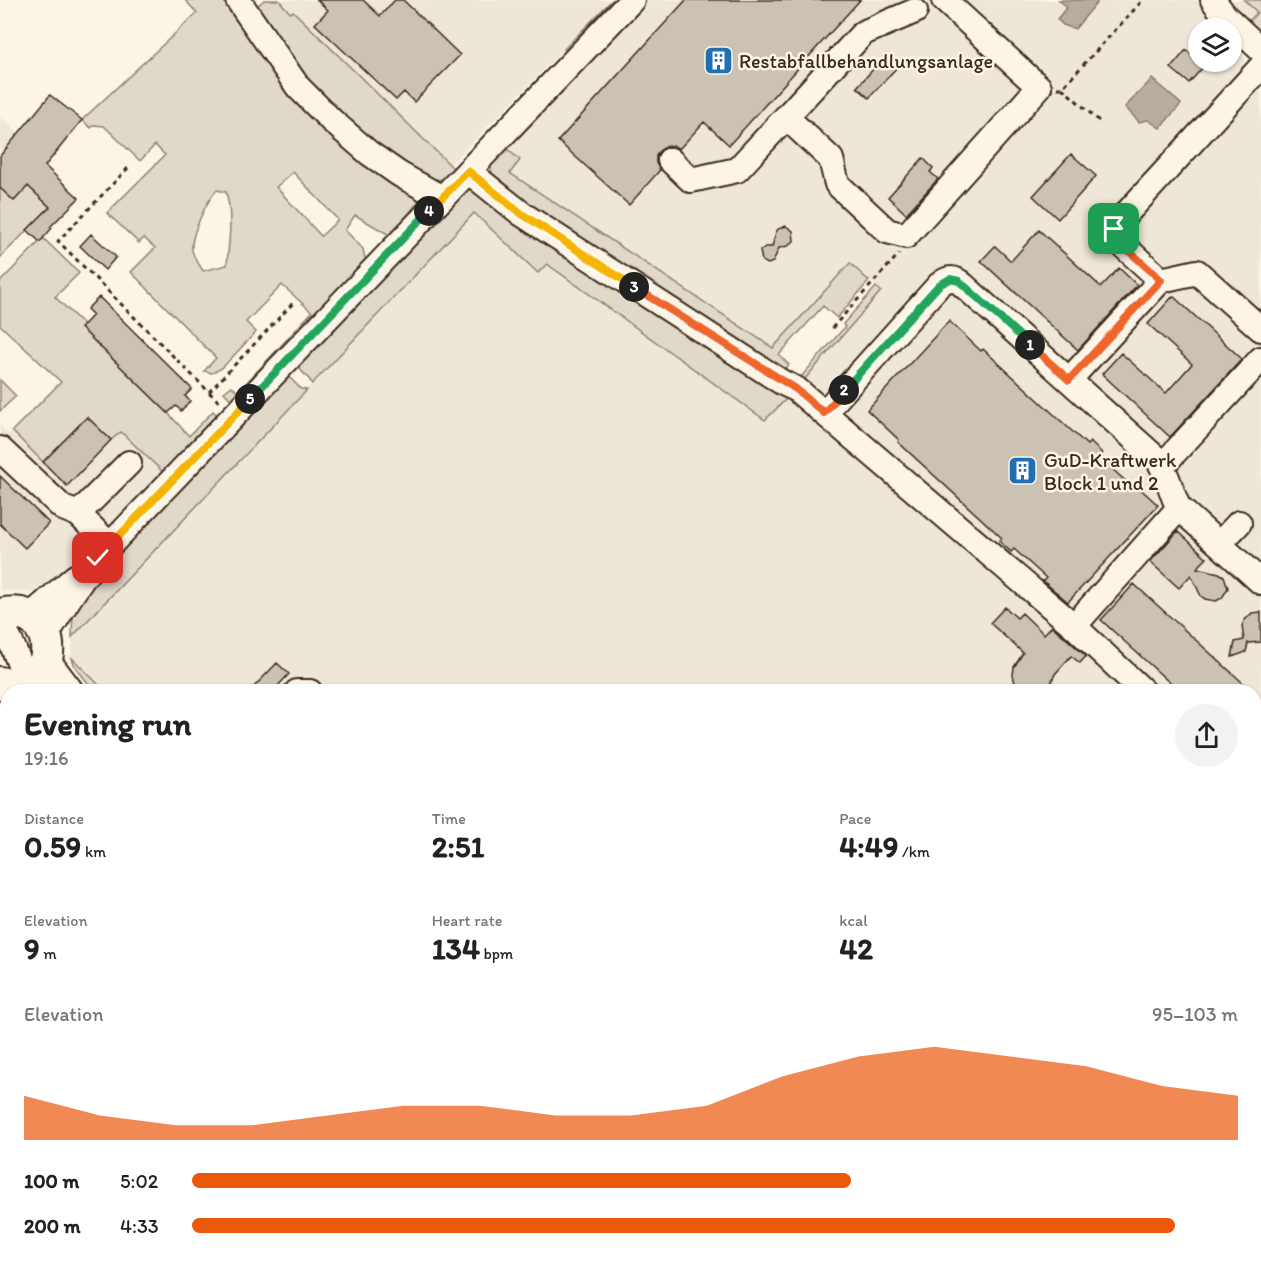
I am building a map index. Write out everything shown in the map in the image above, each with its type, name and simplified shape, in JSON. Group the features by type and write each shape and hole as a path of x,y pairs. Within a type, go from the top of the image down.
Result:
{"main road":[{"path":"17,667 51,684"}],"street":[{"path":"17,667 104,552 442,198 471,159 556,68 632,0"},
{"path":"1212,0 1226,17 1261,50"},
{"path":"241,1 298,87 331,120 369,153 399,174 442,198"},
{"path":"670,160 691,180 737,170 863,33 930,5 1051,87 906,236 887,231 837,184 831,159 786,117"},
{"path":"1161,280 1118,241 1114,235 1115,226 1261,67"},
{"path":"471,159 522,214 783,383 796,389 1074,626 1136,684"},
{"path":"1069,380 1161,280 1197,272 1261,329"},
{"path":"824,413 939,285 955,279 1162,466 1169,478 1179,508 1261,582"},
{"path":"1162,466 1261,359"},
{"path":"0,449 63,508 78,514 104,552"},
{"path":"78,514 129,463"},
{"path":"1074,626 1179,508"},
{"path":"1219,544 1239,523"}],"path":[{"path":"1094,124 1098,120 1051,87 1143,0"},
{"path":"128,168 58,241 220,403"},
{"path":"832,328 904,248 906,236"},
{"path":"209,392 293,303"}],"shaded area":[{"path":"185,0 234,0 240,14 415,192 418,202 391,236 355,215 345,230 363,249 366,263 233,402 224,392 232,386 238,392 312,312 282,285 246,322 256,332 222,368 212,373 204,371 216,358 131,272 155,248 144,238 139,243 107,213 165,155 155,145 140,161 104,126 94,125 91,128 82,120 197,13","holes":["293,172 338,220 321,236 276,187","217,190 226,192 229,210 227,265 203,271 194,255 192,244 200,218"]},
{"path":"264,0 279,0 290,13 293,11 455,170 445,180 426,178 365,138 304,78 254,9"},
{"path":"279,0 612,0 450,165 293,12 290,14"},
{"path":"612,0 623,0 567,53 564,49"},
{"path":"644,0 1244,0 1258,12 1242,29 1242,18 1188,18 1188,72 1242,72 1242,66 1261,84 1261,684 97,684 72,658 72,637 474,212 538,273 547,264 765,420 796,389 881,291 849,263 774,349 510,173 520,160 504,145"},
{"path":"1059,0 1099,0 1075,29 1063,25 1057,19 1067,7"},
{"path":"1244,0 1261,0 1261,30 1258,34 1247,24 1257,12"},
{"path":"1242,54 1246,59 1242,66"},
{"path":"1152,79 1181,104 1160,128 1148,120 1139,122 1125,107"},
{"path":"0,117 19,133 0,156"},
{"path":"507,149 520,160 510,173 773,348 850,263 869,281 837,318 823,306 779,355 789,365 783,371 530,208 492,175 491,166"},
{"path":"28,186 50,207 0,258 0,188 14,201"},
{"path":"467,187 475,187 788,397 765,420 547,264 538,273 474,213 312,384 296,362"},
{"path":"43,238 79,273 55,297 84,325 81,328 189,436 213,411 219,417 164,473 121,432 111,440 87,417 43,462 12,431 61,382 0,325 0,282"},
{"path":"876,287 881,291 804,380 800,378 845,327 843,324"},
{"path":"288,376 301,389 307,390 72,637 73,607 104,563"},
{"path":"0,380 16,396 0,411"},
{"path":"87,417 111,440 120,432 164,473 62,578 44,593 0,590 0,425 9,434 12,431 43,462"},
{"path":"72,658 98,684 89,684 74,665"}],"building":[{"path":"317,0 363,0 380,16 395,0 403,0 460,55 414,102 404,92 396,100 315,24 328,10"},
{"name":"Restabfallbehandlungsanlage","path":"686,0 860,0 729,145 704,122 679,149 667,146 659,151 656,163 660,170 629,205 558,141"},
{"path":"1186,50 1188,52 1188,72 1199,72 1189,83 1171,68"},
{"path":"886,55 898,66 869,98 857,87"},
{"path":"50,95 82,120 45,166 79,198 50,227 52,228 40,242 27,230 50,207 28,186 14,201 0,188 0,156"},
{"path":"1071,154 1096,176 1058,219 1033,196"},
{"path":"923,158 933,168 930,172 938,179 906,214 888,197"},
{"path":"786,226 793,231 794,241 788,246 779,248 773,262 768,264 762,261 760,251 765,247 772,247 778,229"},
{"path":"1039,230 1101,287 1119,268 1137,285 1078,350 981,261 995,246 1011,261"},
{"path":"91,234 116,257 105,270 80,246"},
{"path":"1173,296 1242,359 1170,437 1102,374 1121,353 1166,393 1192,364 1148,324"},
{"path":"99,297 192,389 185,396 190,401 181,411 176,406 168,413 81,328 93,315 87,309"},
{"name":"GuD-Kraftwerk Block 1 und 2","path":"949,321 981,351 983,349 1087,445 1090,442 1102,453 1099,457 1131,486 1134,483 1158,505 1068,602 1043,581 1046,578 1014,549 1011,552 999,541 1002,538 898,442 899,440 867,410"},
{"path":"87,417 111,440 67,486 43,462"},
{"path":"0,476 49,523 25,548 0,524"},
{"path":"1178,531 1207,558 1197,568 1224,576 1228,588 1222,598 1216,601 1205,599 1201,596 1191,575 1179,588 1150,562"},
{"path":"1134,584 1244,684 1171,684 1101,620"},
{"path":"1005,607 1017,618 1022,613 1044,634 1052,626 1086,656 1080,663 1071,656 1055,674 1050,684 1016,684 1013,675 1014,667 1023,653 990,623"},
{"path":"1261,612 1261,642 1248,643 1246,652 1232,657 1235,642 1244,640 1242,626 1244,621 1252,613"},
{"path":"277,663 289,674 280,684 257,684"}],"place":[{"name":"Restabfallbehandlungsanlage","path":"718,61"},
{"name":"GuD-Kraftwerk Block 1 und 2","path":"1023,471"}],"route":[{"path":"98,558 468,171 522,214 783,383 796,389 824,413 939,285 950,279 959,281 1069,380 1161,280 1118,241 1114,235 1114,229"}]}
